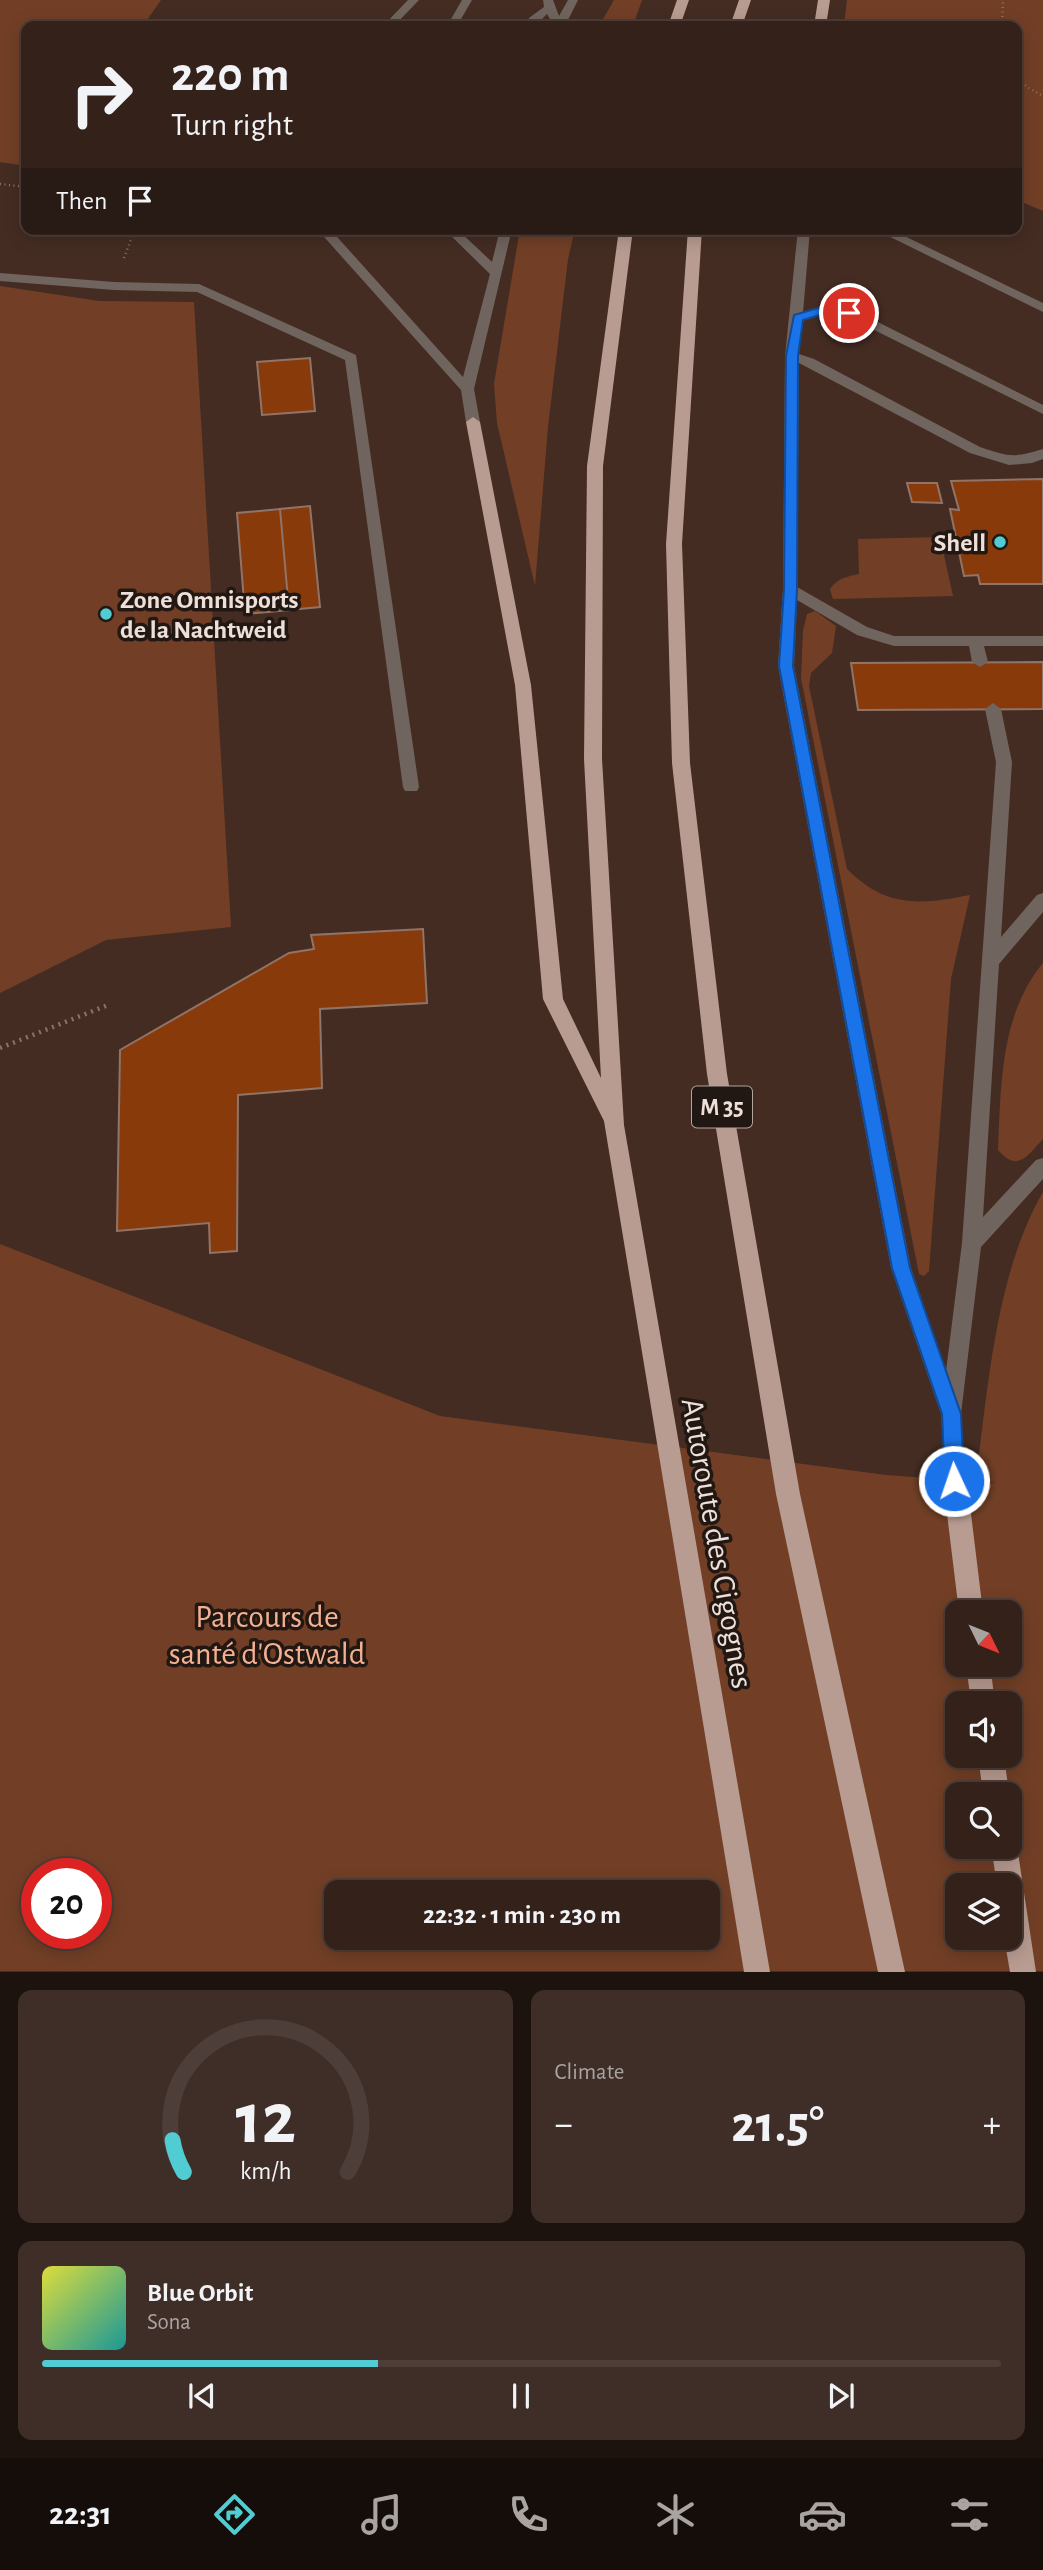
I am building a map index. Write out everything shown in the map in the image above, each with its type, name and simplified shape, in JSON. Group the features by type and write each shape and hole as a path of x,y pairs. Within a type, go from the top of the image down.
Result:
{"highway":[{"path":"676,21 683,0"},
{"path":"738,21 745,0"},
{"path":"821,21 824,0"},
{"path":"614,1125 593,759 596,466 625,235"},
{"name":"M 35","path":"695,235 674,544 681,763 717,1074 786,1480 892,1972"},
{"path":"473,422 523,685 553,999 614,1125"},
{"name":"Autoroute des Cigognes","path":"614,1125 757,1972"},
{"path":"954,1481 969,1600"},
{"path":"1006,1859 1023,1972"}],"lane":[{"path":"393,21 414,0"},
{"path":"455,21 467,0"},
{"path":"562,21 573,0"},
{"path":"532,21 548,4 557,21"},
{"path":"328,235 467,389"},
{"path":"456,235 496,273"},
{"path":"473,422 467,389 505,235"},
{"path":"804,235 798,318 792,356 790,589 786,666 901,1268 951,1414"},
{"path":"892,235 1043,308"},
{"path":"0,277 114,286 199,288 351,359 411,787"},
{"path":"798,318 825,310 849,313 1043,410"},
{"path":"792,356 809,362 975,450 1009,461 1032,459 1043,453"},
{"path":"790,589 862,631 894,641 1043,641"},
{"path":"975,641 980,662"},
{"path":"954,1481 951,1414 972,1243 1004,762 993,709"},
{"path":"992,960 1043,900"},
{"path":"972,1243 1043,1166"}],"path":[{"path":"1002,21 1003,0"},
{"path":"1022,80 1027,87 1043,96"},
{"path":"0,184 21,186"},
{"path":"0,1048 108,1004"}],"green space":[{"path":"0,0 161,0 146,21 21,21 21,165 0,162"},
{"path":"614,0 642,0 635,21 602,21"},
{"path":"847,0 1043,0 1043,211 1022,202 1022,21 845,21"},
{"path":"519,235 574,235 568,259 548,427 535,586 497,423 494,384"},
{"name":"Zone Omnisports de la Nachtweid","path":"0,286 99,301 194,302 231,927 106,940 0,993"},
{"path":"940,537 953,596 833,599 830,589 836,582 859,574 858,539"},
{"path":"815,611 836,626 832,653 811,673 809,686 847,869 876,891 904,900 935,901 970,895 951,979 929,1271 924,1276 919,1274 801,678 803,631 807,614"},
{"path":"1043,963 1043,1139 1027,1156 1017,1161 1005,1157 998,1150 1002,1076 1018,1005"},
{"name":"Parcours de santé d'Ostwald","path":"1043,1192 1043,1971 0,1971 0,1244 440,1416 886,1475 995,1483 976,1479 996,1331 1014,1258"}],"building":[{"path":"310,358 315,411 262,415 257,362"},
{"name":"Shell","path":"1043,479 1043,584 980,584 978,575 964,576 950,509 959,510 951,481"},
{"path":"907,483 937,483 942,503 912,502"},
{"path":"310,506 320,607 289,610 280,509"},
{"path":"280,509 289,610 245,614 237,513"},
{"path":"1043,662 1043,709 858,710 851,663"},
{"path":"423,929 427,1003 320,1009 322,1088 238,1095 237,1251 210,1253 209,1223 117,1231 120,1050 289,953 314,949 311,935"}],"place":[{"name":"Shell","path":"1000,542"},
{"name":"Zone Omnisports de la Nachtweid","path":"106,614"}],"route":[{"path":"849,313 825,310 798,318 792,356 790,589 786,666 901,1268 951,1414 954,1481"}]}
